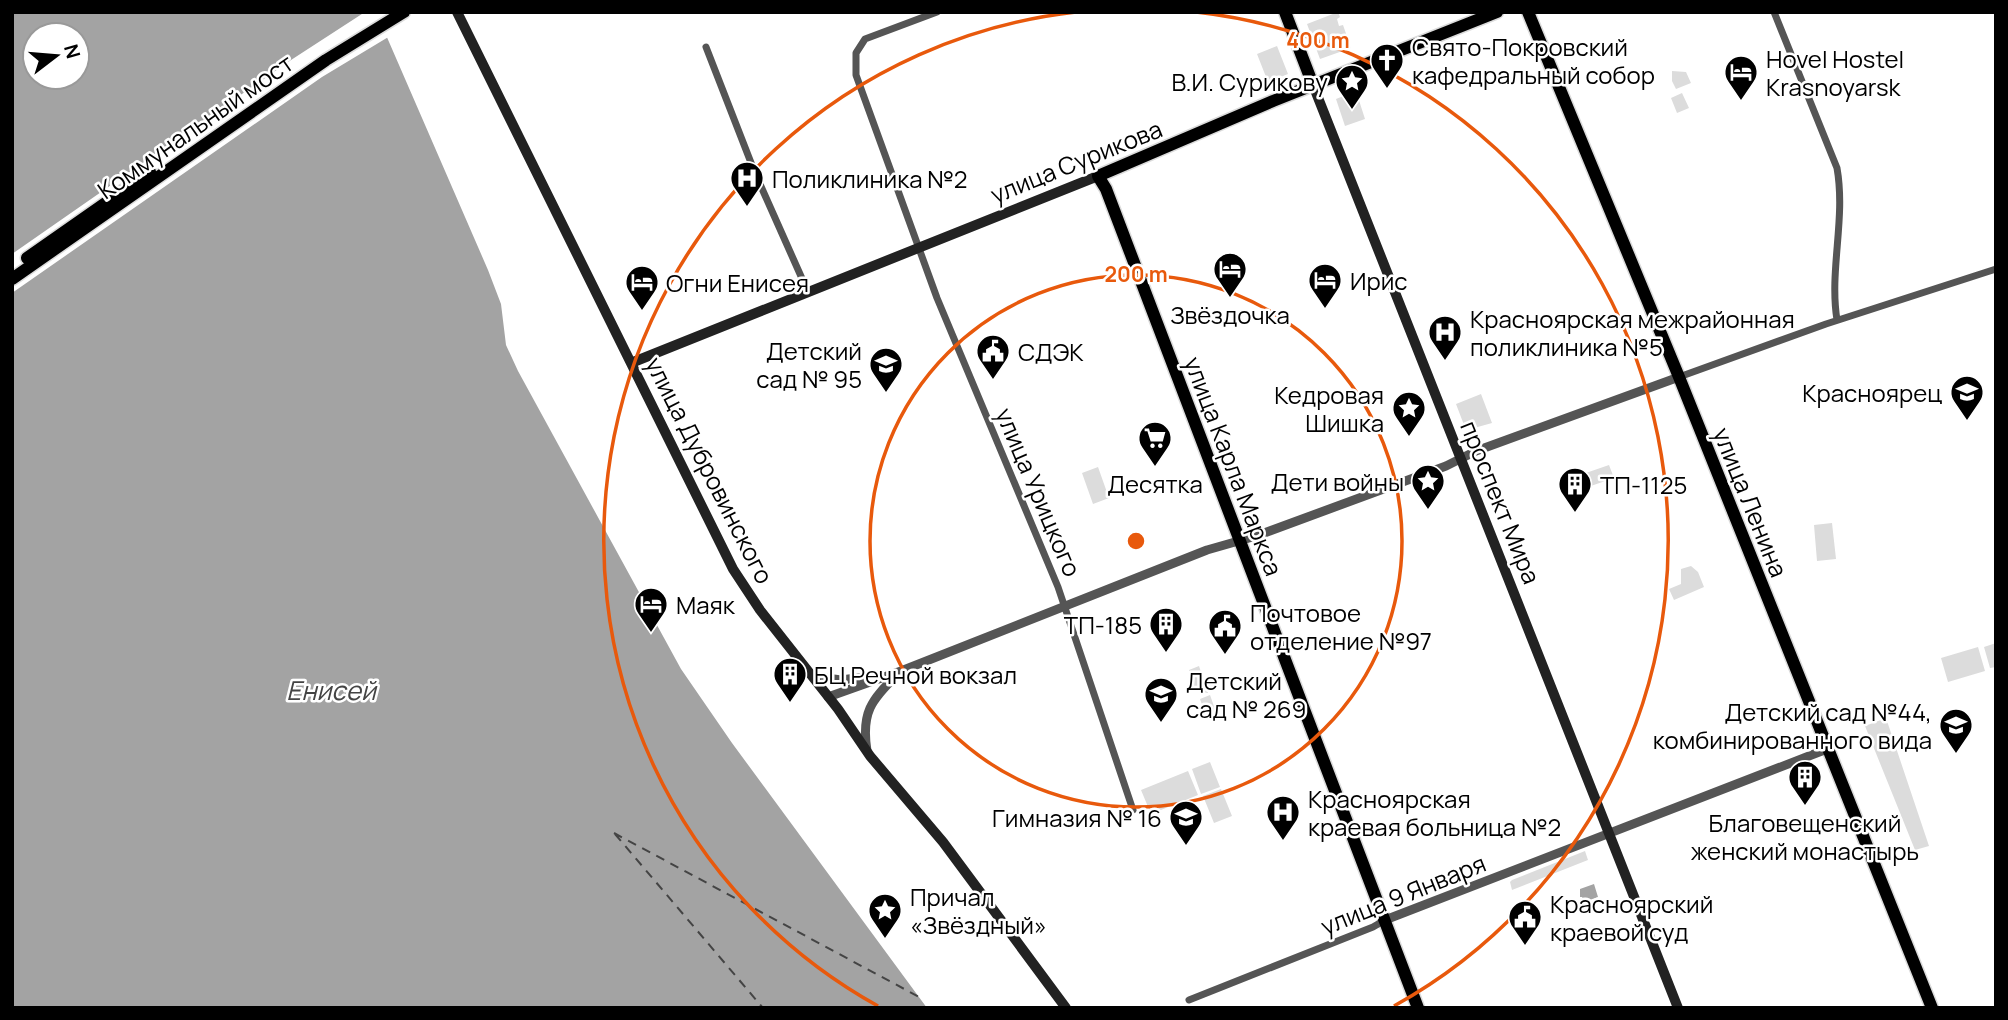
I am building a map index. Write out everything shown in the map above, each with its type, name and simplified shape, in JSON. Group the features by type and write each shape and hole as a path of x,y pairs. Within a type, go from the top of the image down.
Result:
{"main road":[{"name":"Коммунальный мост","path":"12,268 312,60 389,12"},
{"name":"Коммунальный мост","path":"12,279 326,60 404,12"},
{"name":"улица Дубровинского","path":"457,12 725,555 760,610 867,752 943,842 1066,1008"},
{"name":"проспект Мира","path":"1284,12 1678,1008"},
{"name":"улица Сурикова","path":"631,363 1098,176 1313,85 1497,12"},
{"name":"улица Ленина","path":"1528,12 1679,377 1932,1008"},
{"name":"улица Карла Маркса","path":"1098,176 1106,188 1418,1008"}],"street":[{"name":"улица Урицкого","path":"937,12 865,39 856,52 856,75 913,229 917,248 969,379 1013,475 1065,607 1133,810"},
{"path":"1774,12 1837,168 1840,196 1834,301 1837,320"},
{"path":"706,47 755,173 808,292"},
{"path":"828,697 1207,551 1461,460 1485,448 1837,320 1996,269"},
{"path":"812,677 841,680 901,671"},
{"path":"867,752 864,734 868,710 874,697 901,671"},
{"name":"улица 9 Января","path":"1189,1000 1385,920 1827,749"}],"shaded area":[{"path":"1338,12 1339,26 1343,25 1351,48 1320,59 1307,24"},
{"path":"1277,46 1288,74 1268,82 1257,54"},
{"path":"1672,71 1686,72 1691,83 1676,89 1672,81"},
{"path":"1356,91 1365,119 1345,126 1336,99"},
{"path":"1682,93 1689,108 1677,113 1671,98"},
{"path":"1481,394 1492,423 1474,428 1464,425 1456,404"},
{"path":"1609,465 1614,478 1585,488 1580,475"},
{"path":"1098,467 1109,498 1093,504 1082,473"},
{"path":"1832,523 1836,559 1817,561 1814,525"},
{"path":"1691,566 1698,572 1704,587 1674,600 1669,589 1681,584 1681,569"},
{"path":"1996,643 1996,667 1990,668 1984,647"},
{"path":"1978,647 1985,671 1948,682 1941,658"},
{"path":"1199,666 1208,693 1196,691 1189,670"},
{"path":"1210,695 1216,712 1206,716 1200,699"},
{"path":"1886,718 1929,846 1915,850 1865,726"},
{"path":"1210,762 1220,787 1201,794 1192,769"},
{"path":"1188,771 1198,795 1151,814 1141,790"},
{"path":"1221,789 1232,816 1214,823 1203,796"},
{"path":"1585,851 1588,860 1512,890 1512,880"}],"water":[{"name":"Енисей","path":"12,12 376,12 488,270 501,304 506,345 518,371 681,669 732,743 927,1008 12,1008"},
{"path":"1594,884 1598,897 1584,902 1580,897 1580,889"}],"pier":[{"path":"365,12 379,12 390,36 322,77 12,293 12,254 291,60"}],"ferry route":[{"path":"614,833 921,998"},
{"path":"615,834 763,1008"}],"place":[{"name":"Свято-Покровский кафедральный собор","path":"1387,90"},
{"name":"Hovel Hostel Krasnoyarsk","path":"1741,102"},
{"name":"В.И. Сурикову","path":"1352,111"},
{"name":"Поликлиника №2","path":"747,208"},
{"name":"Звёздочка","path":"1230,299"},
{"name":"Ирис","path":"1325,310"},
{"name":"Огни Енисея","path":"642,312"},
{"name":"Красноярская межрайонная поликлиника №5","path":"1445,362"},
{"name":"СДЭК","path":"993,381"},
{"name":"Детский сад № 95","path":"886,394"},
{"name":"Красноярец","path":"1967,422"},
{"name":"Кедровая Шишка","path":"1409,438"},
{"name":"Десятка","path":"1155,468"},
{"name":"Дети войны","path":"1428,511"},
{"name":"ТП-1125","path":"1575,514"},
{"name":"Маяк","path":"651,634"},
{"name":"ТП-185","path":"1166,654"},
{"name":"Почтовое отделение №97","path":"1225,656"},
{"name":"БЦ Речной вокзал","path":"790,704"},
{"name":"Детский сад № 269","path":"1161,724"},
{"name":"Детский сад №44, комбинированного вида","path":"1956,755"},
{"name":"Благовещенский женский монастырь","path":"1805,807"},
{"name":"Красноярская краевая больница №2","path":"1283,842"},
{"name":"Гимназия № 16","path":"1186,847"},
{"name":"Причал «Звёздный»","path":"885,940"},
{"name":"Красноярский краевой суд","path":"1525,947"}]}
